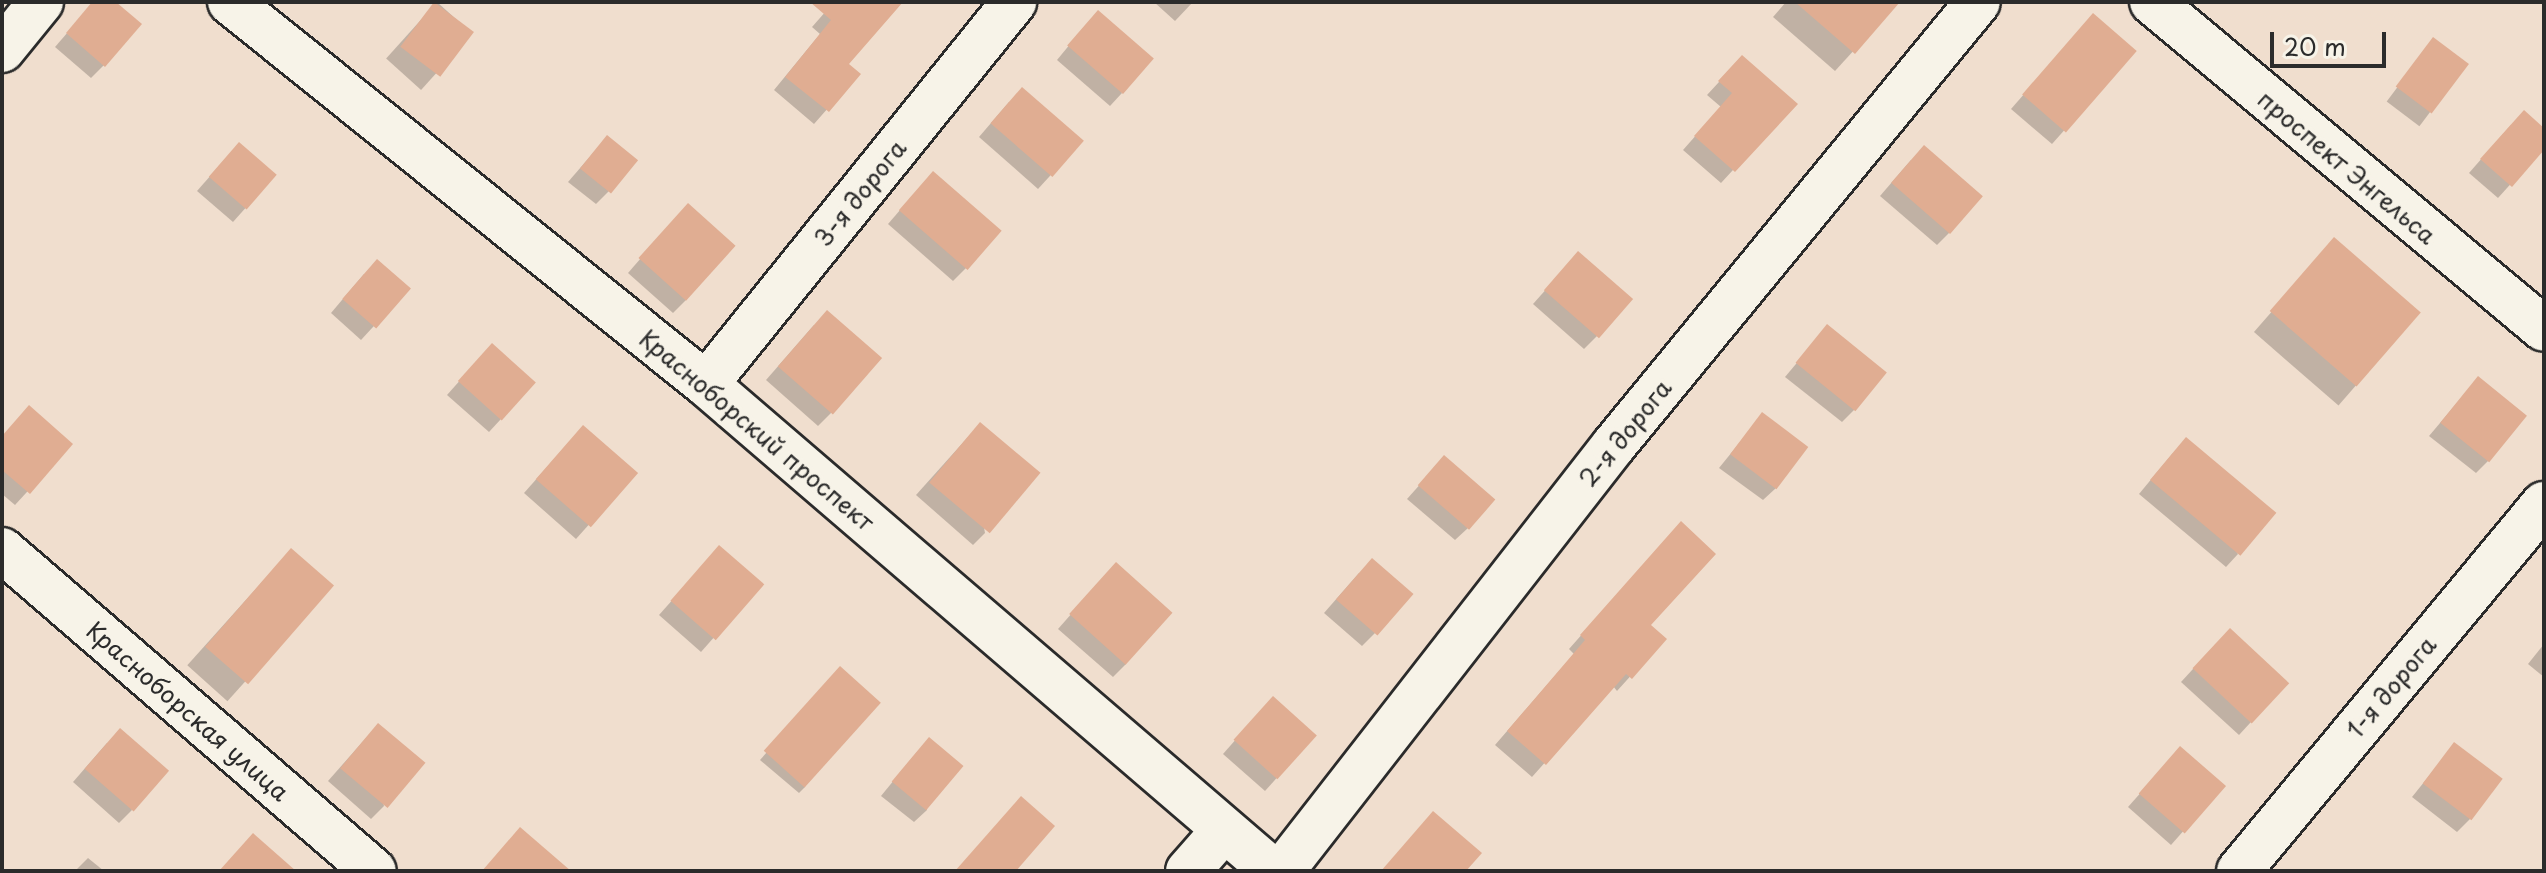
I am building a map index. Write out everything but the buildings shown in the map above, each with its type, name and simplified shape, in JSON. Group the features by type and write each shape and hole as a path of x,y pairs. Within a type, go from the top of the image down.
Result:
{"street":[{"path":"2,50 41,2"},
{"name":"Красноборский проспект","path":"230,2 706,384 1273,871"},
{"name":"3-я дорога","path":"706,384 1014,2"},
{"name":"2-я дорога","path":"1282,871 1614,445 1978,2"},
{"name":"проспект Энгельса","path":"2152,2 2544,329"},
{"name":"1-я дорога","path":"2239,871 2544,504"},
{"name":"Красноборская улица","path":"2,550 374,871"},
{"path":"1188,871 1223,831"}]}
